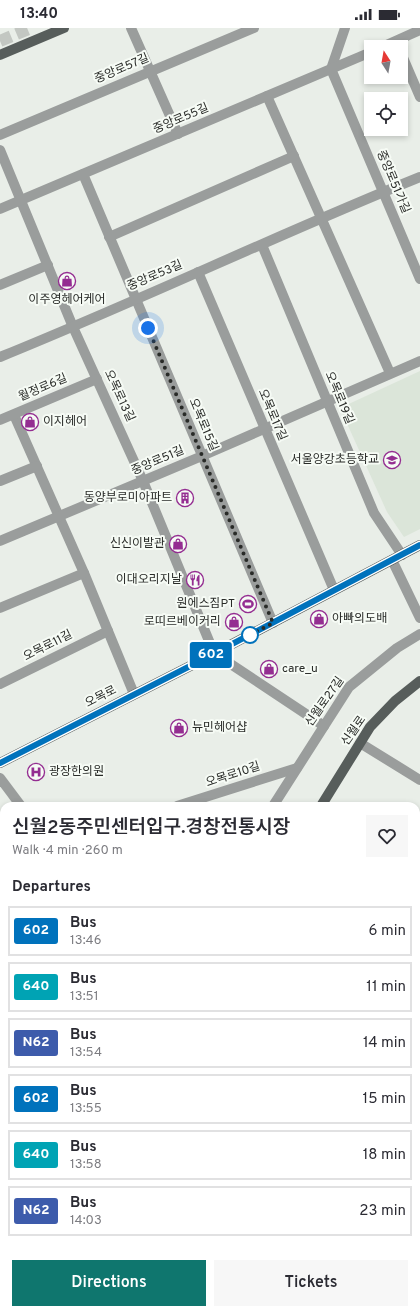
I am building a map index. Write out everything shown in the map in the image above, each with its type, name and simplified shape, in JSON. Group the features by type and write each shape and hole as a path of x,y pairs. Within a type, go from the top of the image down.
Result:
{"main road":[{"path":"0,55 64,28"},
{"name":"오목로","path":"0,763 273,623 420,545"},
{"name":"신월로","path":"323,802 370,727 395,701 420,681"}],"street":[{"path":"131,28 178,134"},
{"name":"중앙로57길","path":"0,135 254,28"},
{"path":"331,69 345,28"},
{"path":"404,40 420,30"},
{"name":"중앙로55길","path":"0,209 364,55"},
{"name":"중앙로51가길","path":"331,69 420,279"},
{"path":"408,69 420,97"},
{"path":"267,96 390,373"},
{"name":"오목로13길","path":"0,150 73,327 143,481 214,653"},
{"path":"109,237 294,156"},
{"name":"오목로15길","path":"83,174 273,623"},
{"name":"중앙로53길","path":"0,357 420,177"},
{"name":"오목로19길","path":"262,245 326,402 374,513 402,555"},
{"path":"0,285 48,265"},
{"name":"오목로17길","path":"198,272 334,590"},
{"name":"중앙로51길","path":"0,541 202,456 420,361"},
{"name":"월정로6길","path":"0,420 97,379"},
{"path":"14,415 84,573 134,694"},
{"path":"0,481 37,466"},
{"path":"392,560 420,618"},
{"path":"0,608 84,573"},
{"name":"오목로11길","path":"0,684 108,630"},
{"name":"신월로27길","path":"276,802 349,687 397,648 420,634"},
{"path":"214,653 324,726"},
{"path":"360,742 420,780"},
{"name":"오목로10길","path":"190,802 297,768"},
{"path":"0,778 18,802"}],"shaded area":[{"name":"서울양강초등학교","path":"420,371 420,529 404,537 387,512 340,408"}],"tunnel":[{"path":"0,41 31,28"}],"bus line":[{"name":"602","path":"0,763 200,661 420,545"}],"place":[{"name":"이주영헤어케어","path":"67,281"},
{"name":"이지헤어","path":"30,422"},
{"name":"서울양강초등학교","path":"392,460"},
{"name":"동양부로미아파트","path":"185,498"},
{"name":"신신이발관","path":"178,544"},
{"name":"이대오리지날","path":"195,580"},
{"name":"원에스짐PT","path":"248,604"},
{"name":"아빠의도배","path":"319,619"},
{"name":"로띠르베이커리","path":"234,622"},
{"name":"care_u","path":"269,669"},
{"name":"뉴민헤어샵","path":"179,728"},
{"name":"광장한의원","path":"36,772"}],"route":[{"path":"148,328 273,623 250,635"}]}
